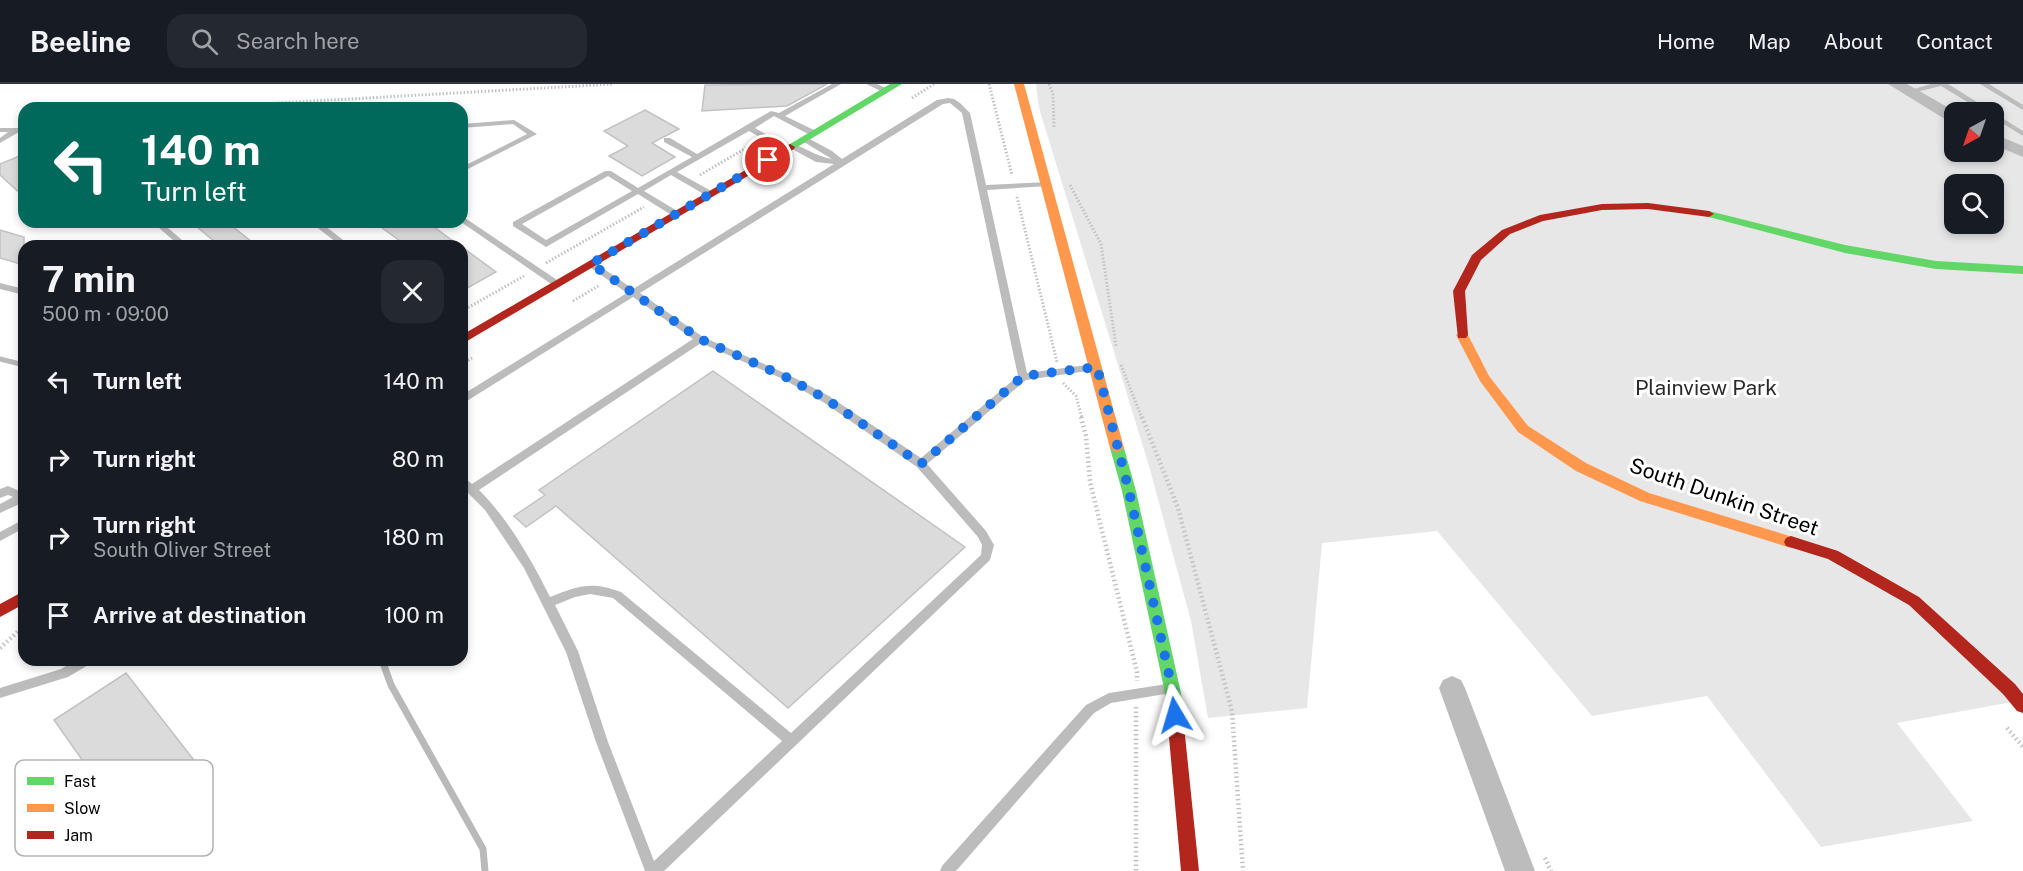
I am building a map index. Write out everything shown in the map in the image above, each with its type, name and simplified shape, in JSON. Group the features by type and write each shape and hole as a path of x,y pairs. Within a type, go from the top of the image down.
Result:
{"street":[{"path":"1019,84 1048,184 1129,491 1172,688 1190,871"},
{"path":"468,334 892,87"},
{"path":"1902,88 1944,112"},
{"path":"2004,143 2023,152"},
{"name":"South Dunkin Street","path":"2022,705 2009,689 1914,601 1853,567 1822,552 1645,497 1581,467 1523,429 1484,378 1461,333 1459,291 1476,258 1506,232 1540,218 1602,207 1648,206 1702,212 1845,249 1936,265 2023,270"},
{"path":"0,611 18,600"},
{"path":"1452,688 1520,871"}],"lane":[{"path":"779,116 837,84"},
{"path":"870,84 892,87"},
{"path":"1902,88 1942,84 1972,102"},
{"path":"1984,84 2023,108"},
{"path":"468,396 940,102 949,100 956,102 966,113 1023,376"},
{"path":"676,214 638,191 608,173 516,224 546,244 638,191 671,172 697,158 774,113 779,116 799,142 819,160 842,163"},
{"path":"468,126 514,122 532,134 468,167"},
{"path":"2004,122 2023,134"},
{"path":"749,128 830,153 842,163"},
{"path":"0,130 18,130"},
{"path":"0,141 18,132"},
{"path":"667,140 697,158"},
{"path":"671,172 710,194"},
{"path":"984,188 1048,184"},
{"path":"468,223 557,284"},
{"path":"163,228 178,240"},
{"path":"322,228 338,240"},
{"path":"468,485 489,507 528,565 572,651 629,814 649,866 655,870 986,557 988,545 982,534 921,464 826,399 786,377 700,339 591,264"},
{"path":"0,286 18,290"},
{"path":"472,489 700,339"},
{"path":"921,464 1023,376 1097,367"},
{"path":"0,494 8,490 18,495"},
{"path":"0,509 18,500"},
{"path":"0,537 18,527"},
{"path":"548,603 588,588 601,588 617,594 792,742"},
{"path":"0,693 64,673 76,666"},
{"path":"947,871 1090,710 1109,698 1172,688"}],"path":[{"path":"297,102 614,84"},
{"path":"989,84 1064,386 1076,396 1086,436 1090,482 1137,672 1136,871"},
{"path":"1049,84 1053,91 1052,116 1056,138"},
{"path":"1068,181 1101,244 1117,355 1178,508 1229,699 1232,711 1243,871"},
{"path":"0,648 18,632"},
{"path":"2003,724 2023,747"},
{"path":"1545,858 1551,871"}],"green space":[{"name":"Plainview Park","path":"1036,84 2023,84 2023,700 1897,723 1973,821 1821,847 1707,696 1592,716 1437,531 1322,543 1307,708 1208,718 1191,621 1149,466 1039,108"}],"building":[{"path":"827,84 787,106 702,111 705,85"},
{"path":"645,110 679,129 652,143 675,157 642,176 609,156 628,146 604,131"},
{"path":"18,156 18,192 0,175 0,164"},
{"path":"198,228 234,228 250,240 213,240"},
{"path":"382,228 435,228 452,240 399,240"},
{"path":"0,230 24,237 24,240 18,240 18,263 0,258"},
{"path":"468,251 496,272 468,288"},
{"path":"713,371 965,547 788,708 556,506 526,527 514,516 545,495 539,490"},
{"path":"126,673 194,760 82,760 54,720"}],"waterway":[{"path":"0,359 18,364"},
{"path":"384,666 391,685 483,849 485,871"}],"traffic: fast":[{"path":"790,147 897,84"},
{"path":"1709,214 1845,249 1936,265 2023,270"},
{"path":"1117,448 1129,491 1173,693 1176,726"}],"traffic: slow":[{"path":"1019,84 1117,448"},
{"path":"1462,335 1484,378 1523,429 1581,467 1645,497 1791,542"}],"traffic: jam":[{"path":"468,336 790,147"},
{"path":"1462,335 1459,291 1476,258 1506,232 1540,218 1602,207 1648,206 1709,214"},
{"path":"1791,542 1833,555 1914,601 2009,689 2023,706"},
{"path":"0,611 18,600"},
{"path":"1176,726 1190,871"}],"route":[{"path":"768,160 591,264 700,339 786,377 826,399 921,464 1023,376 1097,367 1129,491 1173,693 1175,715"}]}
